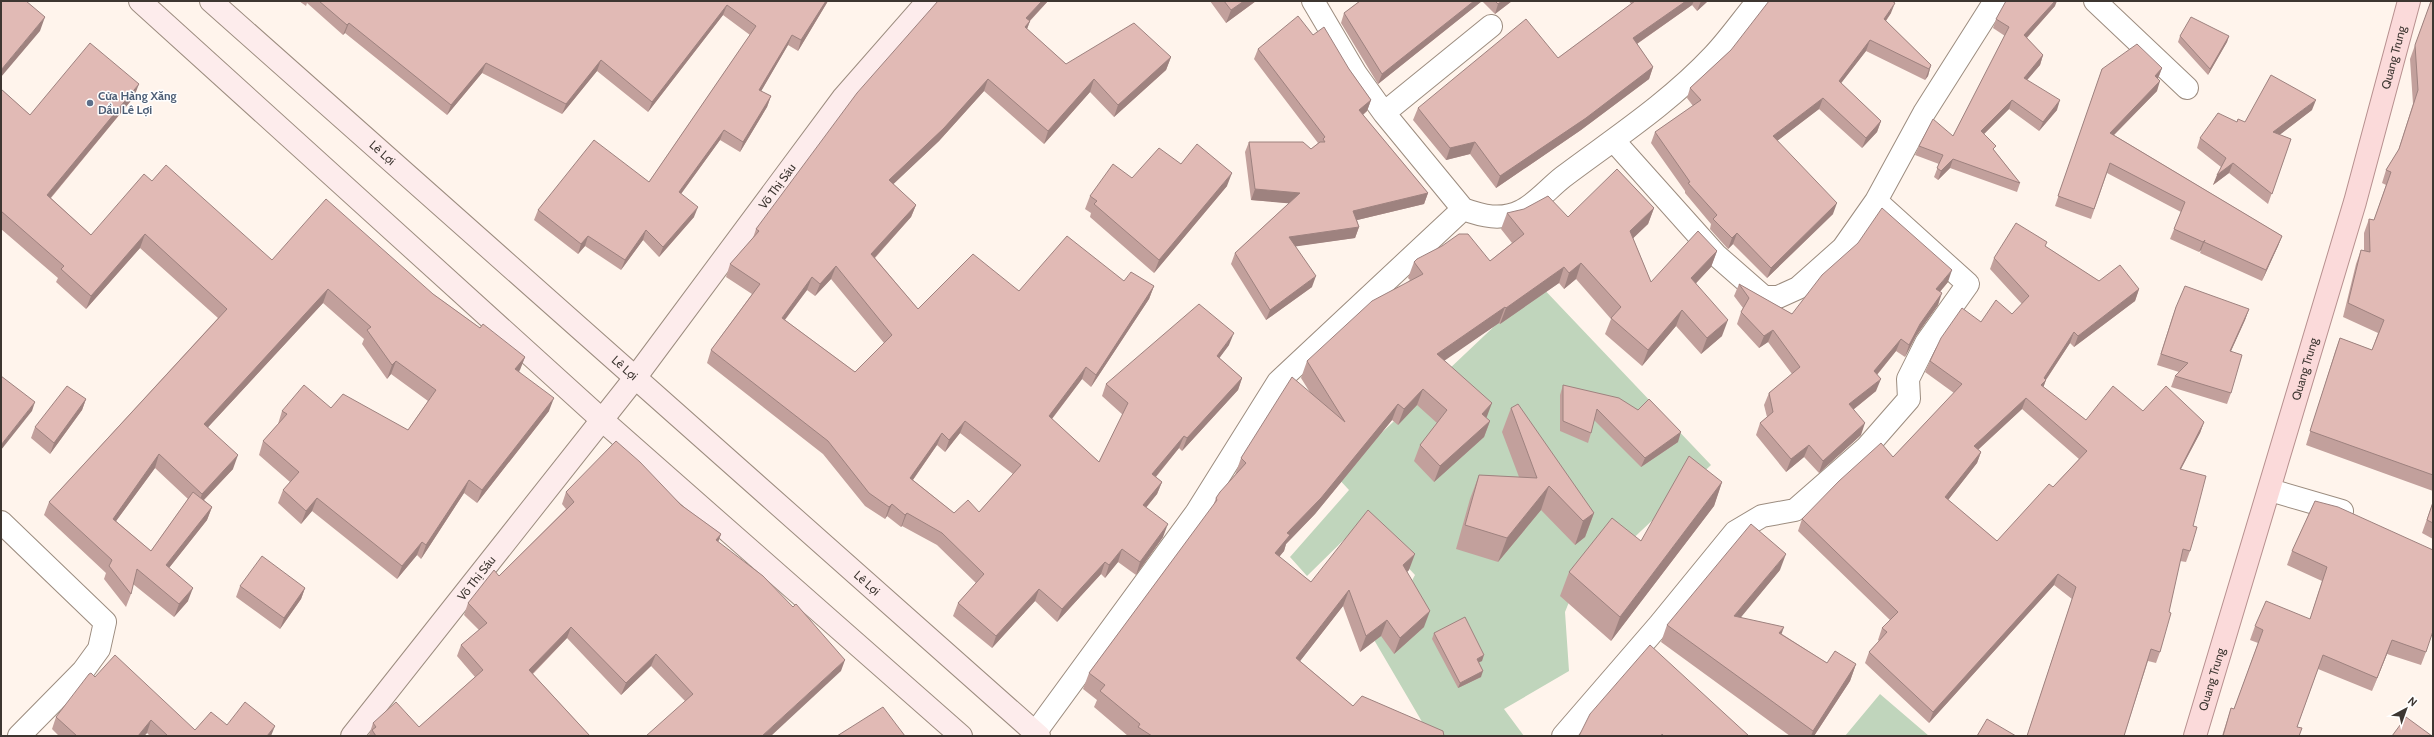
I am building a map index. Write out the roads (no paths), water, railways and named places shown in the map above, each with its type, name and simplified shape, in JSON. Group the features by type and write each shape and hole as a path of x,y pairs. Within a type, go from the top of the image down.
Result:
{"main road":[{"path":"140,1 601,419 961,736"},
{"name":"Võ Thị Sáu","path":"352,736 601,419 635,378 843,98 928,1"},
{"name":"Quang Trung","path":"2195,736 2270,490 2355,202 2409,1"},
{"name":"Lê Lợi","path":"221,4 635,378 1037,735"}],"street":[{"path":"1313,1 1356,74 1384,112 1463,208 1484,217 1503,217 1522,211 1563,177 1614,141 1667,98 1714,55 1748,5"},
{"path":"1614,141 1716,254 1764,297 1778,297 1798,288 1843,248 1876,201 1924,113 1995,1"},
{"path":"2095,1 2188,88"},
{"path":"1384,112 1491,26"},
{"path":"1563,736 1659,625 1735,532 1762,516 1795,510 1867,447 1909,399 1908,379 1926,343 1968,284 1876,201"},
{"path":"1037,735 1196,513 1278,382 1463,208"},
{"path":"2270,490 2337,509 2358,518"},
{"path":"1,522 105,622 99,649 83,671 19,736"}],"place":[{"name":"Cửa Hàng Xăng Dầu Lê Lợi","path":"90,103"}]}
